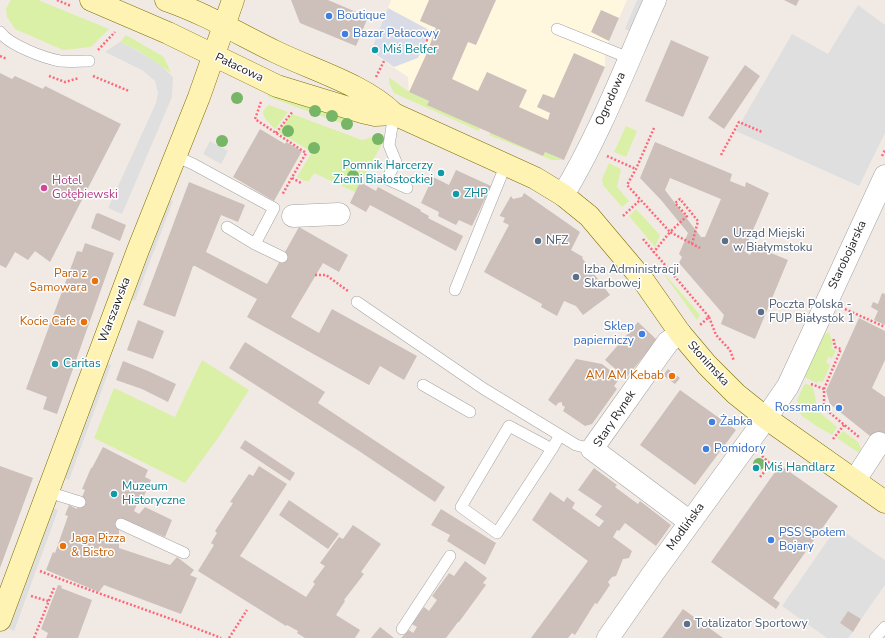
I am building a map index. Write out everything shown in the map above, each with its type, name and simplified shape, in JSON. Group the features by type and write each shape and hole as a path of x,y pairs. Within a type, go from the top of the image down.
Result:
{"street":[{"name":"Pałacowa","path":"91,0 168,33 277,86 362,112 375,115 394,114"},
{"name":"Pałacowa","path":"166,0 224,25 276,52 364,91 384,104 394,114 506,164 535,178 563,195"},
{"name":"Warszawska","path":"0,620 138,250 199,97 233,0"},
{"name":"Ogrodowa","path":"563,195 584,158 655,0"},
{"name":"Starobojarska","path":"766,418 788,386 885,176"},
{"name":"Słonimska","path":"563,195 589,216 618,249 643,280 680,333 707,365 731,389 766,418 885,502"},
{"path":"284,212 339,214"},
{"name":"Stary Rynek","path":"680,333 668,342 592,449 690,522"},
{"name":"Modlińska","path":"608,638 766,418"},
{"path":"855,480 877,446"}],"lane":[{"path":"557,29 605,50 629,58"},
{"path":"0,32 15,44 44,56 60,61 88,61"},
{"path":"394,114 389,145 396,162 387,179 407,188"},
{"path":"175,156 284,212 255,244"},
{"path":"455,290 506,164"},
{"path":"227,228 282,257"},
{"path":"357,302 484,389 576,445 592,449"},
{"path":"424,385 470,412"},
{"path":"552,449 508,426 461,507 497,533 552,449 560,435"},
{"path":"48,492 80,502"},
{"path":"121,524 184,553"},
{"path":"402,629 450,556"},
{"path":"876,638 885,627"}],"path":[{"path":"88,61 119,27"},
{"path":"426,40 430,41"},
{"path":"374,80 384,61"},
{"path":"262,99 255,119 306,153 292,178 284,212"},
{"path":"276,133 293,111"},
{"path":"721,155 739,122 762,132"},
{"path":"654,128 636,169 627,185 670,232 700,248"},
{"path":"603,154 636,169"},
{"path":"292,178 301,183"},
{"path":"654,253 670,232 687,216 675,203 680,199 698,221 692,244"},
{"path":"623,216 640,200"},
{"path":"643,240 709,317 716,335 730,350 734,362"},
{"path":"315,275 326,275 346,288 357,302"},
{"path":"830,295 837,306 885,327"},
{"path":"704,322 709,317"},
{"path":"832,333 835,347 841,349 824,389 824,408 844,425 877,446"},
{"path":"807,382 824,389"},
{"path":"833,439 844,425"},
{"path":"759,453 776,470"},
{"path":"760,477 771,464"},
{"path":"51,575 221,638"},
{"path":"34,638 54,588"},
{"path":"30,596 48,601"},
{"path":"229,638 247,610"}],"shaded area":[{"path":"391,0 627,0 605,50 605,67 564,160 546,152 543,156 427,105 429,101 409,92 408,77 371,52"},
{"path":"637,0 646,0 632,32 625,29"},
{"path":"858,5 885,25 885,133 859,186 736,131 792,34 828,54"},
{"path":"388,8 431,31 418,58 394,67 371,51"},
{"path":"120,42 160,65 173,77 172,97 122,214 108,208 156,103 158,93 155,81 142,70 105,52"},
{"path":"210,141 228,151 221,164 203,154"},
{"path":"167,199 173,201 135,301 130,299"},
{"path":"105,362 111,365 69,480 63,478"},
{"path":"52,508 58,510 14,631 8,628"},
{"path":"837,527 885,560 885,585 861,619 848,611 840,623 853,632 848,638 827,638 782,606"}],"green space":[{"path":"11,0 38,0 109,29 91,47 63,50 15,29 7,17 6,9"},
{"path":"126,35 164,57 171,73 139,51 120,42"},
{"path":"389,77 409,92 429,101 427,104 480,128 479,131 394,93 389,83"},
{"path":"269,91 353,121 349,126 269,97 267,94"},
{"path":"269,105 288,112 275,129 263,114 265,108"},
{"path":"292,114 362,140 376,136 385,139 355,192 314,173 309,181 304,181 297,177 312,152 278,132"},
{"path":"626,126 637,131 626,157 614,152"},
{"path":"490,132 543,156 545,152 564,160 552,160 489,135"},
{"path":"609,163 621,169 617,187 629,201 622,207 603,185 602,179"},
{"path":"636,209 660,235 655,247 629,216"},
{"path":"658,266 700,315 697,320"},
{"path":"829,332 833,344 831,348 836,351 832,358 828,357 826,362 830,365 823,382 818,381 817,383 804,377 823,335"},
{"path":"202,360 249,390 218,438 185,483 94,438 114,388 175,417"},
{"path":"807,384 813,387 818,411 837,427 832,435 801,415 797,400 804,385"},
{"path":"843,431 858,442 861,448 859,453 837,438"}],"building":[{"name":"Bazar Pałacowy","path":"291,0 328,0 368,17 356,46 300,23"},
{"path":"429,0 496,0 476,45 468,42 452,79 478,91 487,72 527,90 519,107 548,120 550,113 537,107 543,94 554,98 574,53 605,67 564,160 545,152 543,156 427,105 429,101 409,92 426,55 436,28 420,21"},
{"path":"784,0 799,0 796,6"},
{"path":"601,10 619,18 609,41 591,32"},
{"path":"671,40 709,57 683,117 645,101"},
{"path":"745,65 760,76 724,129 708,118"},
{"name":"Hotel Gołębiewski","path":"0,73 12,79 15,76 43,89 45,86 121,124 50,262 35,251 28,260 15,252 6,268 0,265"},
{"path":"260,129 285,144 286,142 302,151 274,201 233,177"},
{"name":"Urząd Miejski w Białymstoku","path":"655,142 732,174 730,181 745,187 746,182 769,193 744,251 750,255 754,246 788,260 755,339 721,324 724,315 679,263 682,257 679,254 688,233 661,200 640,178","holes":["670,178 721,199 705,237 701,237 665,190"]},
{"name":"ZHP","path":"456,170 491,186 472,226 459,220 456,225 438,216 439,212 421,203 433,177 449,185"},
{"path":"189,182 245,205 238,222 221,215 206,252 267,284 299,227 348,255 339,272 323,263 291,317 319,333 332,309 417,356 404,380 380,366 369,385 247,317 257,299 195,266 193,266 175,317 143,305"},
{"path":"360,182 376,191 378,187 421,210 420,211 429,216 428,218 463,236 456,251 370,205 366,212 350,203"},
{"name":"NFZ","path":"524,193 580,232 571,250 583,257 582,258 610,295 583,315 576,306 564,301 557,316 541,307 542,304 484,272 509,225 503,222 505,218 500,215 511,196 513,199 522,197"},
{"path":"98,213 126,225 120,241 91,228 96,214"},
{"path":"85,243 114,253 57,414 43,409 47,397 26,389 77,251 82,252"},
{"path":"882,293 885,294 885,325 874,320 878,311 871,307 873,302 878,304"},
{"path":"859,318 885,331 885,360 872,388 885,397 885,448 830,404 826,391"},
{"path":"138,320 164,331 153,359 127,350"},
{"path":"638,322 657,340 626,378 605,360"},
{"path":"245,342 325,392 318,403 445,487 435,502 359,451 229,368"},
{"path":"576,359 602,364 620,378 614,386 617,389 592,424 585,426 563,411 565,407 562,405 562,402 558,403 556,406 548,400"},
{"path":"123,361 176,384 168,402 142,389 116,380"},
{"path":"668,369 680,378 675,384 663,375"},
{"path":"680,390 736,430 695,485 640,445"},
{"path":"245,440 295,473 290,481 240,448"},
{"path":"103,447 148,470 145,477 151,480 141,503 138,502 134,511 139,514 145,507 172,520 165,537 123,519 119,529 119,548 170,565 177,557 194,570 190,575 197,578 181,614 104,585 99,592 46,570 53,552 55,553 68,516 65,515 69,505 77,509 85,490 82,489 91,468"},
{"name":"PSS Społem Bojary","path":"780,465 838,506 773,598 780,603 776,609 711,562"},
{"path":"0,466 33,478 0,568"},
{"path":"259,466 287,484 240,556 306,597 315,584 313,582 325,566 320,563 339,537 343,539 353,525 381,544 361,572 364,574 344,600 345,601 336,615 360,630 355,638 305,638 297,633 298,631 287,625 286,626 198,571 214,545 211,543 217,533 215,531 233,503 230,502 249,474 253,476"},
{"path":"594,468 617,485 615,487 638,504 640,501 671,525 656,546 625,523 619,531 617,530 613,537 632,551 629,558 623,559 616,576 612,577 608,582 610,585 597,604 595,603 575,635 572,633 568,638 531,638 588,561 532,520 550,492 564,502 567,497 575,503 572,508 599,527 604,521 595,515 602,506 578,490"},
{"path":"289,500 339,534 328,549 279,515"},
{"path":"441,509 496,543 485,565 447,541 450,535 431,525"},
{"path":"465,561 487,578 483,583 486,585 446,638 401,638 409,630 413,633 417,627 412,624 424,607 429,611 437,600 432,596 449,573 454,576"},
{"path":"58,585 62,586 61,588 92,600 78,638 46,638 48,633 41,629"},
{"name":"Totalizator Sportowy","path":"683,609 723,638 662,638"},
{"path":"848,611 861,619 853,632 840,623"},
{"path":"380,627 394,638 371,638"}],"place":[{"name":"Boutique","path":"329,16"},
{"name":"Bazar Pałacowy","path":"345,34"},
{"name":"Miś Belfer","path":"375,50"},
{"name":"Pomnik Harcerzy Ziemi Białostockiej","path":"441,173"},
{"name":"Hotel Gołębiewski","path":"44,188"},
{"name":"ZHP","path":"456,194"},
{"name":"NFZ","path":"538,241"},
{"name":"Urząd Miejski w Białymstoku","path":"725,241"},
{"name":"Izba Administracji Skarbowej","path":"576,277"},
{"name":"Para z Samowara","path":"95,281"},
{"name":"Poczta Polska - FUP Białystok 1","path":"761,312"},
{"name":"Kocie Cafe","path":"84,322"},
{"name":"Sklep papierniczy","path":"642,334"},
{"name":"Caritas","path":"55,364"},
{"name":"AM AM Kebab","path":"672,376"},
{"name":"Rossmann","path":"839,408"},
{"name":"Żabka","path":"712,422"},
{"name":"Pomidory","path":"706,449"},
{"name":"Miś Handlarz","path":"756,468"},
{"name":"Muzeum Historyczne","path":"114,494"},
{"name":"PSS Społem Bojary","path":"771,540"},
{"name":"Jaga Pizza & Bistro","path":"63,546"},
{"name":"Totalizator Sportowy","path":"687,624"}]}
